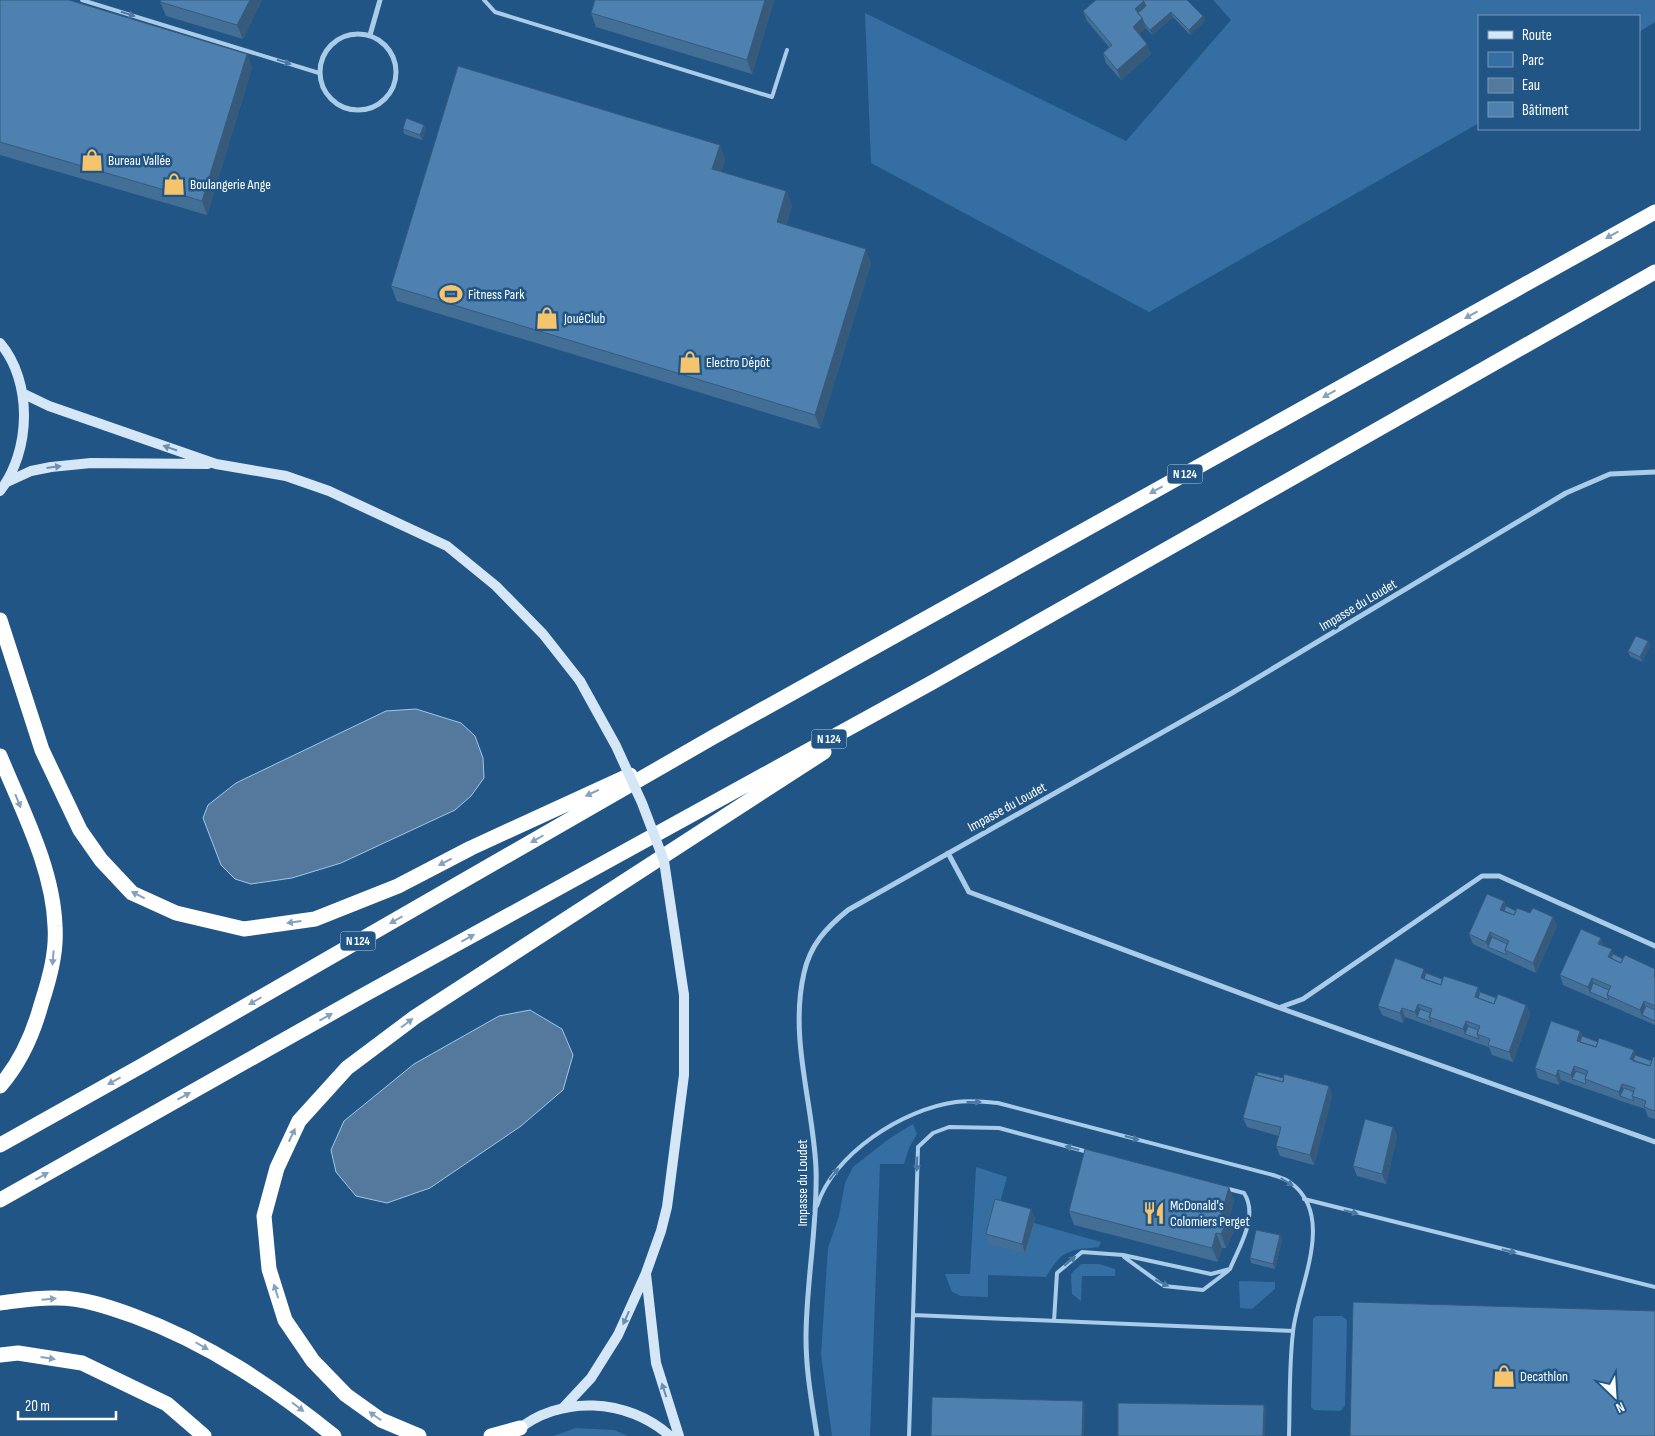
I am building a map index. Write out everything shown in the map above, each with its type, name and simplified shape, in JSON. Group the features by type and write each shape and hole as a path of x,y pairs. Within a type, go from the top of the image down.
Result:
{"highway":[{"name":"N 124","path":"0,1145 143,1065 715,736 1655,212"},
{"name":"N 124","path":"0,1200 362,996 931,683 1655,272"},
{"path":"0,620 42,750 80,830 101,860 132,893 176,913 244,929 315,919 398,886 471,848 715,736"},
{"path":"419,1436 381,1420 346,1395 313,1361 285,1320 269,1269 264,1216 277,1168 299,1121 347,1068 415,1017 931,683"},
{"path":"0,756 50,887 55,927 51,972 36,1024 12,1072 0,1086"},
{"path":"0,1303 57,1298 103,1305 149,1321 197,1342 259,1380 334,1436"},
{"path":"0,1355 18,1353 82,1362 167,1404 204,1436"},
{"path":"491,1436 515,1432"}],"main road":[{"path":"0,343 9,354 24,394 23,429 14,468 8,482 0,491"},
{"path":"24,394 49,406 216,464 286,476 329,491 447,546 496,586 543,634 580,681 616,746 642,803 664,860 684,995 684,1075 667,1207 661,1231 646,1273 618,1335 591,1378 563,1408"},
{"path":"8,482 31,471 59,466 91,464 216,464"},
{"path":"646,1273 656,1363 679,1436"},
{"path":"515,1432 541,1416 563,1408 596,1405 628,1411 658,1425 670,1436"}],"street":[{"path":"370,35 380,0"},
{"path":"370,35 386,46 393,57 396,70 391,91 382,101 371,108 357,110 344,108 336,104 327,94 319,72 321,60 328,48 343,36 370,35"},
{"name":"Impasse du Loudet","path":"817,1436 806,1368 806,1337 816,1171 814,1141 800,1056 800,1001 808,957 818,938 848,910 1232,693 1566,492 1610,474 1655,472"},
{"path":"948,853 969,892 1280,1008 1655,1142"},
{"path":"1280,1008 1303,999 1482,876 1499,876 1655,946"}],"lane":[{"path":"82,0 319,72"},
{"path":"484,0 495,12 772,97 788,50"},
{"path":"814,1217 822,1190 846,1159 864,1144 908,1116 956,1102 998,1103 1274,1175 1291,1183 1304,1199 1312,1220 1312,1245 1293,1331 1289,1436"},
{"path":"909,1436 918,1147 933,1133 949,1127 999,1128 1093,1153"},
{"path":"1122,1255 1164,1286 1203,1290 1230,1269 1250,1216 1249,1202 1244,1193 1216,1186"},
{"path":"1304,1199 1655,1287"},
{"path":"1054,1321 1057,1273 1082,1252 1122,1255 1211,1274 1230,1269"},
{"path":"913,1315 1293,1331"}],"green space":[{"path":"1213,0 1655,0 1655,22 1640,31 1640,15 1478,15 1478,124 1149,312 871,163 865,13 1126,141 1231,20"},
{"path":"913,1124 917,1134 909,1148 904,1164 880,1164 870,1436 832,1436 821,1355 828,1248 839,1216 845,1183 853,1167 890,1138"},
{"path":"976,1167 1007,1177 989,1243 1034,1223 1101,1242 1099,1247 1074,1250 1062,1256 1046,1277 988,1275 988,1297 961,1296 952,1292 945,1274 970,1274"},
{"path":"1081,1264 1099,1264 1115,1269 1115,1276 1082,1276 1081,1301 1072,1294 1071,1274"},
{"path":"1239,1281 1275,1282 1275,1289 1252,1309 1240,1308"},
{"path":"1316,1316 1342,1316 1347,1320 1345,1406 1340,1411 1314,1410 1311,1407 1313,1319"},
{"path":"576,1428 614,1430 628,1436 553,1436"}],"water":[{"path":"416,709 461,723 475,736 483,758 484,778 471,796 455,810 341,863 292,878 251,884 235,879 221,865 203,818 208,805 236,783 386,711"},
{"path":"530,1010 562,1029 573,1055 563,1090 521,1126 430,1188 387,1203 356,1196 336,1172 331,1150 344,1121 414,1064 499,1016"}],"building":[{"path":"0,0 69,0 247,54 202,201 0,142"},
{"path":"161,0 250,0 237,25 160,2"},
{"path":"595,0 765,0 747,60 591,13"},
{"path":"1096,0 1144,1 1135,9 1142,18 1133,27 1147,44 1117,70 1103,53 1112,45 1083,11"},
{"path":"1143,0 1187,0 1203,16 1189,30 1171,12 1150,30 1138,13 1146,6"},
{"path":"458,66 720,145 712,169 786,191 777,222 866,249 815,415 391,286"},
{"path":"406,118 424,125 420,135 403,129"},
{"path":"1636,636 1648,641 1640,657 1628,651"},
{"path":"1487,894 1504,901 1500,910 1514,915 1517,908 1530,913 1533,908 1553,917 1533,963 1505,950 1509,941 1490,932 1486,942 1469,934"},
{"path":"1506,906 1516,911 1514,915 1504,911"},
{"path":"1581,929 1601,938 1598,944 1612,949 1608,957 1621,963 1625,955 1655,969 1655,1006 1644,1001 1640,1010 1607,995 1611,986 1592,978 1588,987 1560,975"},
{"path":"1492,937 1507,944 1505,950 1507,955 1488,947"},
{"path":"1613,954 1623,959 1621,963 1611,958"},
{"path":"1395,958 1424,969 1421,978 1441,985 1444,976 1478,987 1475,997 1494,1004 1498,994 1526,1005 1509,1052 1488,1045 1490,1039 1477,1034 1480,1026 1466,1021 1463,1029 1429,1017 1432,1009 1418,1004 1415,1012 1402,1008 1400,1013 1378,1006"},
{"path":"1426,973 1442,979 1441,985 1424,979"},
{"path":"1593,983 1609,990 1607,995 1609,1000 1590,992"},
{"path":"1480,992 1496,998 1494,1004 1478,998"},
{"path":"1646,1006 1655,1010 1655,1021 1642,1015"},
{"path":"1420,1009 1431,1013 1429,1017 1431,1022 1417,1017"},
{"path":"1551,1021 1580,1031 1577,1041 1596,1047 1599,1038 1634,1050 1630,1059 1650,1066 1653,1057 1655,1057 1655,1111 1644,1107 1646,1101 1632,1096 1635,1088 1622,1084 1619,1092 1585,1079 1588,1071 1574,1066 1571,1075 1558,1070 1556,1076 1535,1068"},
{"path":"1468,1026 1478,1030 1479,1039 1465,1034"},
{"path":"1582,1036 1598,1042 1596,1047 1580,1042"},
{"path":"1635,1055 1652,1061 1650,1066 1633,1061"},
{"path":"1576,1071 1586,1075 1586,1084 1572,1079"},
{"path":"1258,1072 1284,1078 1283,1082 1257,1075"},
{"path":"1284,1074 1329,1086 1310,1155 1276,1146 1281,1127 1243,1118 1255,1075 1283,1082"},
{"path":"1624,1088 1634,1092 1632,1096 1634,1101 1620,1096"},
{"path":"1365,1119 1393,1127 1382,1174 1353,1166"},
{"name":"McDonald's Colomiers Perget","path":"1085,1149 1229,1187 1221,1215 1229,1217 1221,1234 1216,1233 1212,1248 1069,1211"},
{"path":"995,1199 1031,1209 1022,1244 986,1234"},
{"path":"1256,1230 1280,1235 1273,1264 1250,1258"},
{"name":"Decathlon","path":"1353,1302 1655,1311 1655,1436 1350,1436"},
{"path":"932,1397 1083,1401 1082,1436 931,1436"},
{"path":"1118,1403 1264,1405 1263,1436 1118,1436"}],"place":[{"name":"Bureau Vallée","path":"92,160"},
{"name":"Boulangerie Ange","path":"174,184"},
{"name":"Fitness Park","path":"451,294"},
{"name":"JouéClub","path":"547,318"},
{"name":"Electro Dépôt","path":"690,362"},
{"name":"McDonald's Colomiers Perget","path":"1154,1213"},
{"name":"Decathlon","path":"1504,1376"}]}
